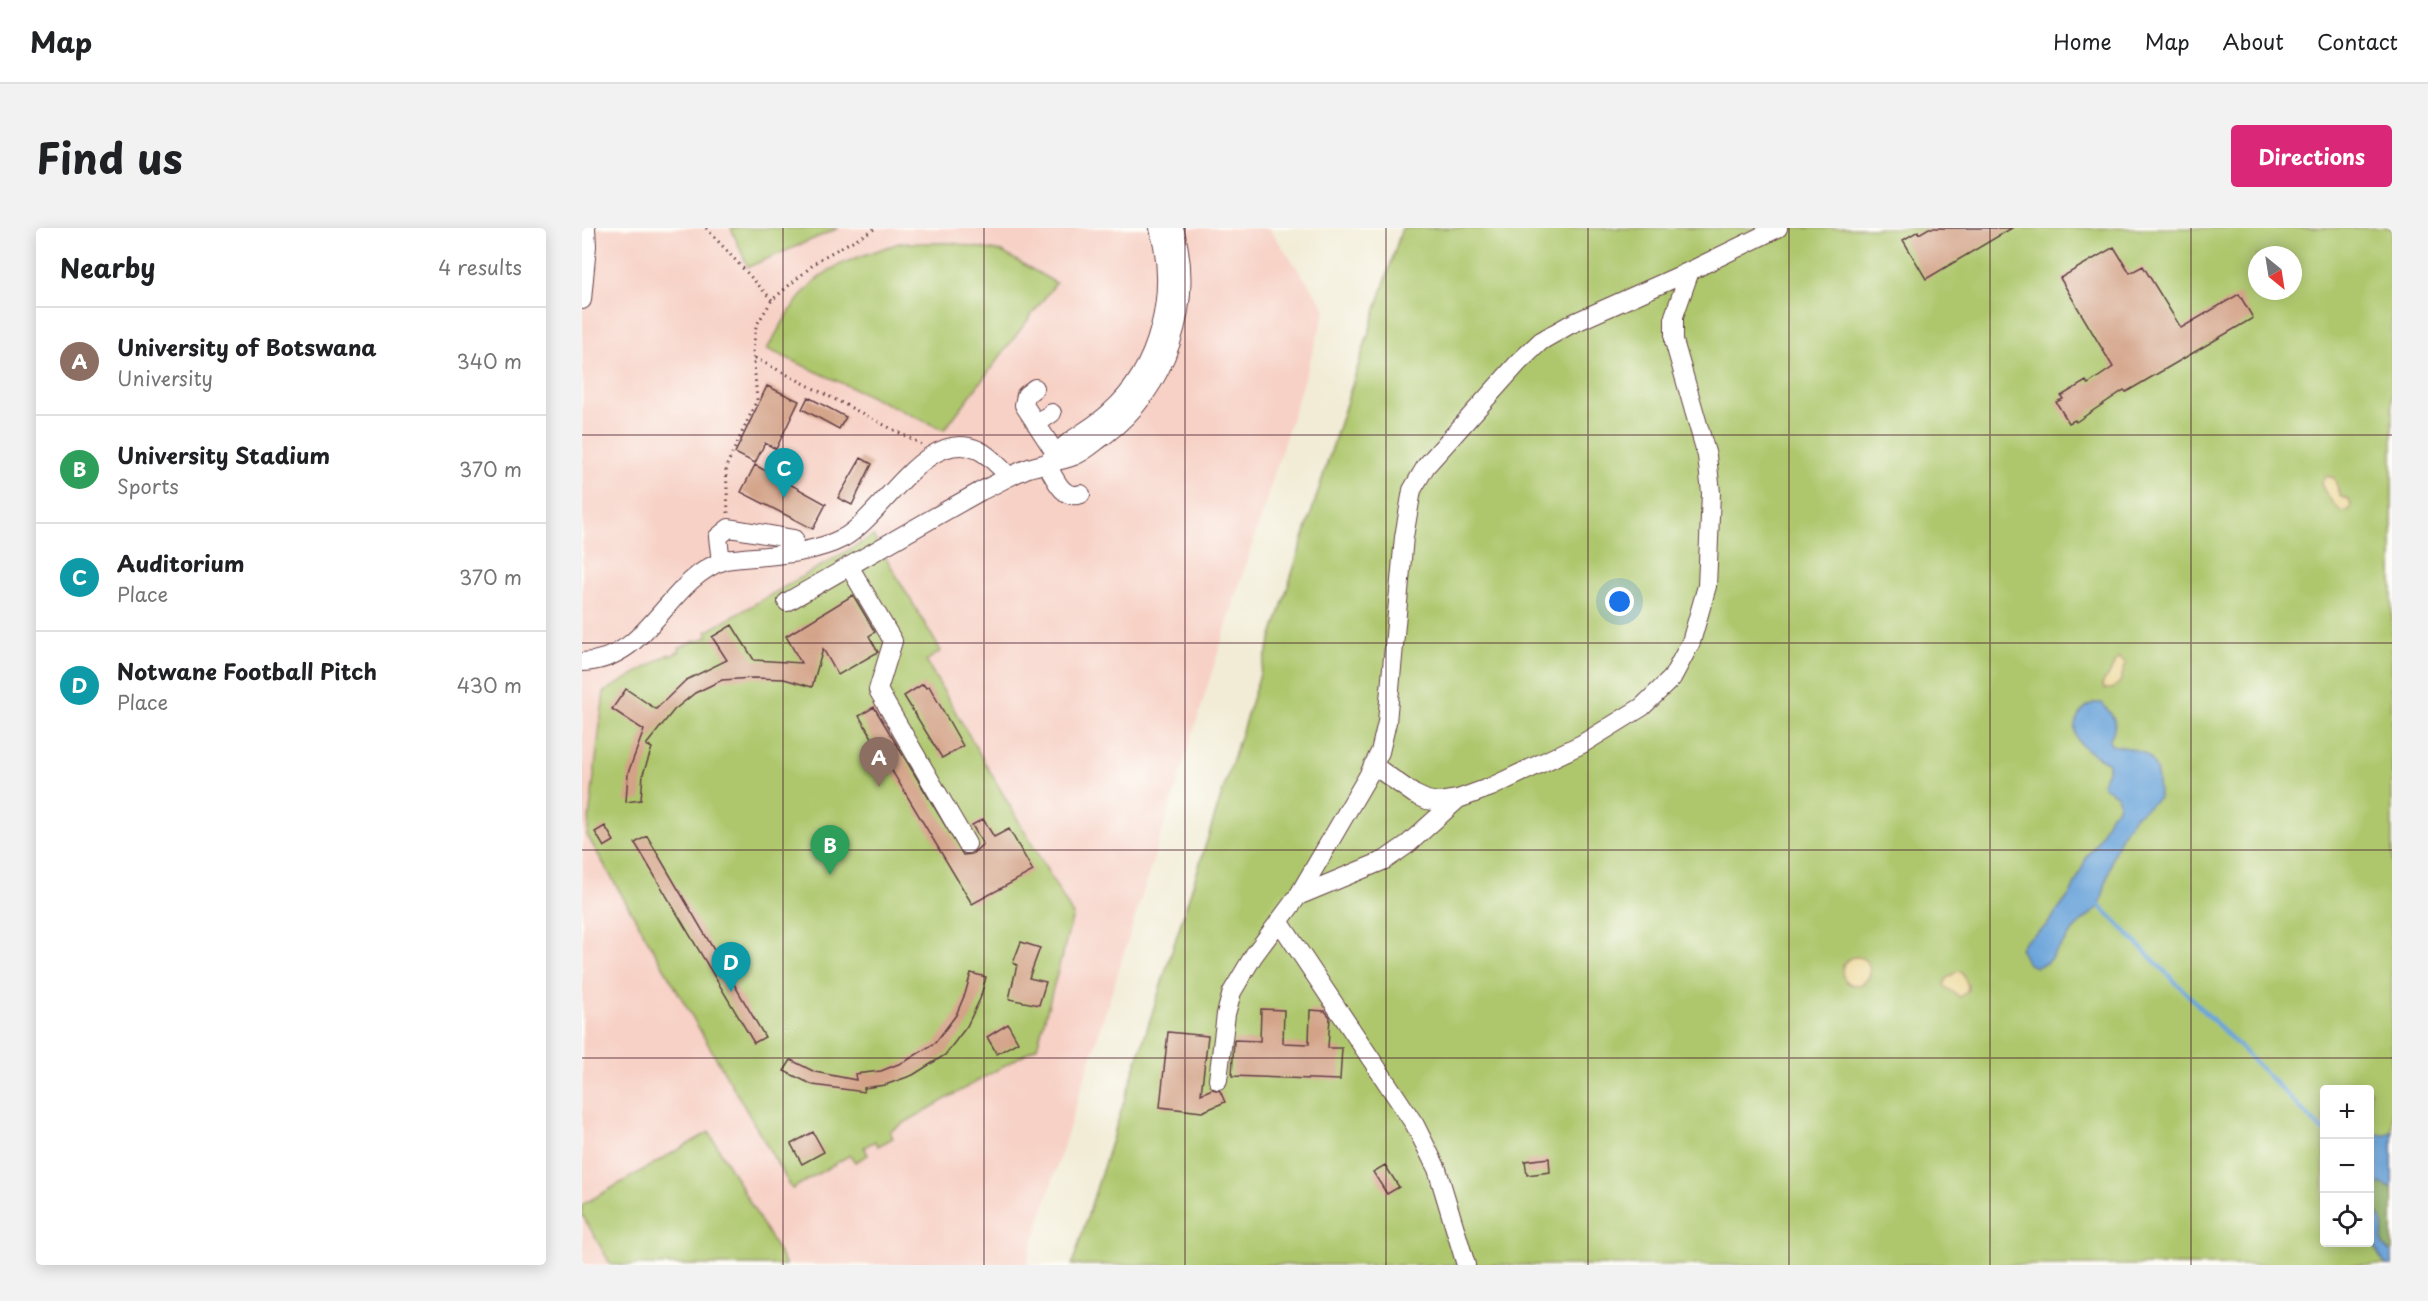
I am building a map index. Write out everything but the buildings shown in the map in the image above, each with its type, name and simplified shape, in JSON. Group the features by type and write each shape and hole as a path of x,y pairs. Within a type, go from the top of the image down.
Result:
{"lane":[{"path":"582,300 587,246 586,228"},
{"path":"787,602 935,516 1051,458 1110,412 1130,390 1149,359 1162,324 1167,282 1166,261 1159,228"},
{"path":"1051,458 1075,456 1120,423 1142,399 1162,366 1176,328 1182,282 1174,228"},
{"path":"1218,1080 1226,1014 1232,992 1254,955 1298,896 1380,752 1387,722 1404,537 1412,490 1426,466 1518,363 1541,341 1569,325 1690,271 1778,228"},
{"path":"1373,765 1426,800 1439,802 1458,799 1491,787 1582,744 1642,707 1672,678 1691,642 1707,586 1711,493 1707,456 1674,341 1674,316 1690,271"},
{"path":"1035,388 1028,392 1024,402 1051,458 1064,493 1072,496 1081,494"},
{"path":"1036,424 1052,413"},
{"path":"582,662 606,659 626,649 697,575 721,562 812,550 853,532 879,508 915,466 936,452 956,447 977,449 1009,477"},
{"path":"721,562 718,537 729,528 794,539"},
{"path":"849,566 892,641 878,690 967,844"},
{"path":"1298,896 1386,860 1408,844 1458,799"},
{"path":"1279,921 1415,1125 1437,1169 1466,1265"}],"path":[{"path":"706,228 772,300"},
{"path":"729,528 726,467 757,400 753,342 756,326 772,300 820,259 876,228"},
{"path":"754,358 936,452"}],"shaded area":[{"path":"582,228 1269,228 1326,309 1026,1265 582,1265"}],"green space":[{"path":"731,228 839,228 748,267"},
{"path":"1402,228 2392,228 2392,1265 1072,1265"},
{"path":"899,243 953,243 1002,252 1056,283 944,430 767,349 795,304 815,281 844,263"},
{"path":"873,536 941,651 926,661 1073,915 1037,1047 890,1131 893,1138 878,1146 875,1141 864,1147 868,1155 855,1162 850,1155 792,1189 587,835 604,692 669,654 670,656 680,651 679,648 708,636 706,632"},
{"path":"709,1132 786,1265 611,1265 582,1214 582,1205"},
{"path":"2380,1183 2392,1188 2392,1253 2384,1247 2381,1220 2374,1208 2374,1187"}],"sand":[{"path":"2326,476 2334,478 2341,497 2349,499 2351,505 2349,510 2343,512 2333,504 2321,483"},
{"path":"2119,658 2126,663 2120,682 2112,689 2105,689 2102,685"},
{"path":"1856,957 1866,961 1870,971 1866,981 1856,985 1846,981 1842,971 1846,961"},
{"path":"1958,971 1962,973 1968,986 1967,991 1960,997 1944,986 1946,979"}],"water":[{"path":"2093,703 2102,703 2114,720 2114,729 2109,740 2111,745 2144,753 2150,758 2157,773 2159,798 2133,818 2121,836 2113,855 2100,906 2078,925 2046,963 2036,967 2028,964 2020,948 2024,942 2046,926 2071,893 2087,856 2096,844 2111,814 2117,810 2119,803 2117,795 2105,788 2102,783 2108,771 2108,763 2082,746 2076,737 2076,720 2083,710"},
{"path":"2392,1131 2392,1188 2380,1183 2374,1187 2374,1134 2387,1134"},
{"path":"2374,1210 2382,1222 2382,1242 2392,1253 2392,1265 2386,1265 2374,1244"}],"waterway":[{"path":"2100,906 2320,1128"}],"place":[{"name":"Auditorium","path":"784,498"},
{"name":"University of Botswana","path":"879,787"},
{"name":"University Stadium","path":"830,875"},
{"name":"Notwane Football Pitch","path":"731,992"}]}
